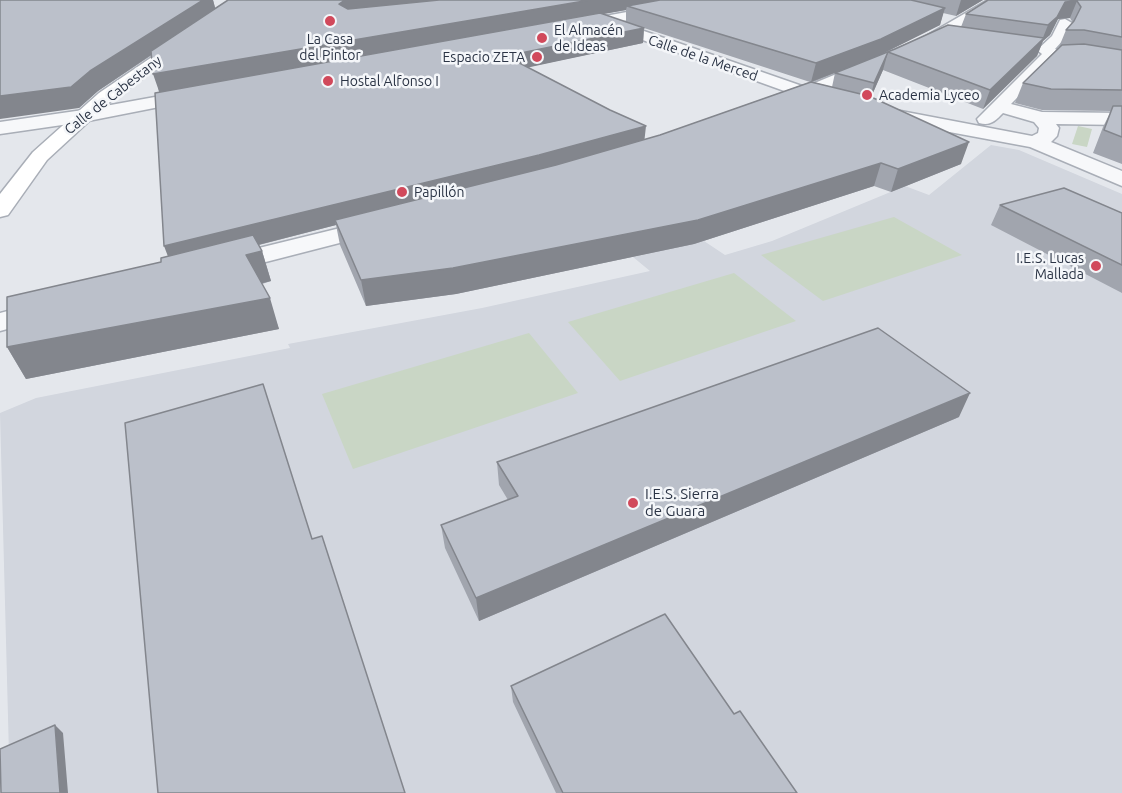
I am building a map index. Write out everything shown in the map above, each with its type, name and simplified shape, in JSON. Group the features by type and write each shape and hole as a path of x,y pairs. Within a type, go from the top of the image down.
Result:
{"street":[{"path":"551,30 714,0"},
{"path":"759,112 883,62 939,26 958,30 990,1"},
{"path":"218,5 241,2"},
{"name":"Calle de Cabestany","path":"4,192 105,97 241,2"},
{"name":"Calle de la Merced","path":"601,21 832,101"},
{"path":"1044,52 1063,28 1081,35"},
{"path":"1044,52 1122,63"},
{"path":"978,133 984,122 1048,57 1044,52"},
{"path":"0,128 83,116 215,91"},
{"path":"105,97 111,102 132,107"},
{"path":"999,106 1041,118 1122,119"},
{"path":"871,111 1035,142 1122,179"},
{"path":"1035,142 1047,136 1049,128 1041,118"},
{"path":"198,271 407,218"},
{"path":"0,322 72,303"}],"shaded area":[{"path":"991,145 1019,150 1122,194 1122,793 10,793 0,413 36,398 290,348 288,344 482,308 650,271 633,257 704,241 725,255 772,241 905,186 929,195"}],"green space":[{"path":"1078,126 1092,129 1087,147 1072,144"},
{"path":"894,217 962,255 823,301 761,255"},
{"path":"734,273 796,321 620,381 568,322"},
{"path":"529,333 578,393 353,469 322,394"}],"building":[{"path":"0,0 203,0 90,71 71,87 0,96"},
{"path":"228,0 345,0 339,4 348,9 439,0 590,0 153,74 151,51"},
{"path":"660,0 911,0 945,8 881,39 816,63 627,6"},
{"path":"988,0 1122,0 1122,37 1084,30 1066,30 1081,7 1077,1 1065,2 1057,17 1048,25 966,14"},
{"path":"600,13 644,28 506,56 646,126 539,155 164,246 155,93"},
{"path":"948,25 1044,38 990,90 888,52 874,83 835,73 895,49"},
{"path":"1084,44 1122,50 1122,90 1051,89 1023,83 1062,45"},
{"path":"811,82 869,96 969,142 898,169 881,163 698,220 453,268 361,280 335,220 556,165 660,135"},
{"path":"1113,106 1122,106 1122,137 1104,130"},
{"path":"1064,188 1122,213 1122,265 1000,205"},
{"path":"253,235 262,251 246,255 270,298 7,347 7,297 161,262 161,258"},
{"name":"I.E.S. Sierra de Guara","path":"878,328 970,393 476,598 441,525 518,496 497,462"},
{"path":"263,384 312,539 322,536 405,793 158,793 125,423"},
{"path":"665,614 734,714 740,711 797,793 563,793 511,686"},
{"path":"55,725 60,793 1,793 0,749"}],"place":[{"name":"La Casa del Pintor","path":"330,21"},
{"name":"El Almacén de Ideas","path":"542,38"},
{"name":"Espacio ZETA","path":"537,57"},
{"name":"Hostal Alfonso I","path":"328,81"},
{"name":"Academia Lyceo","path":"867,95"},
{"name":"Papillón","path":"402,192"},
{"name":"I.E.S. Lucas Mallada","path":"1096,266"},
{"name":"I.E.S. Sierra de Guara","path":"633,503"}]}
